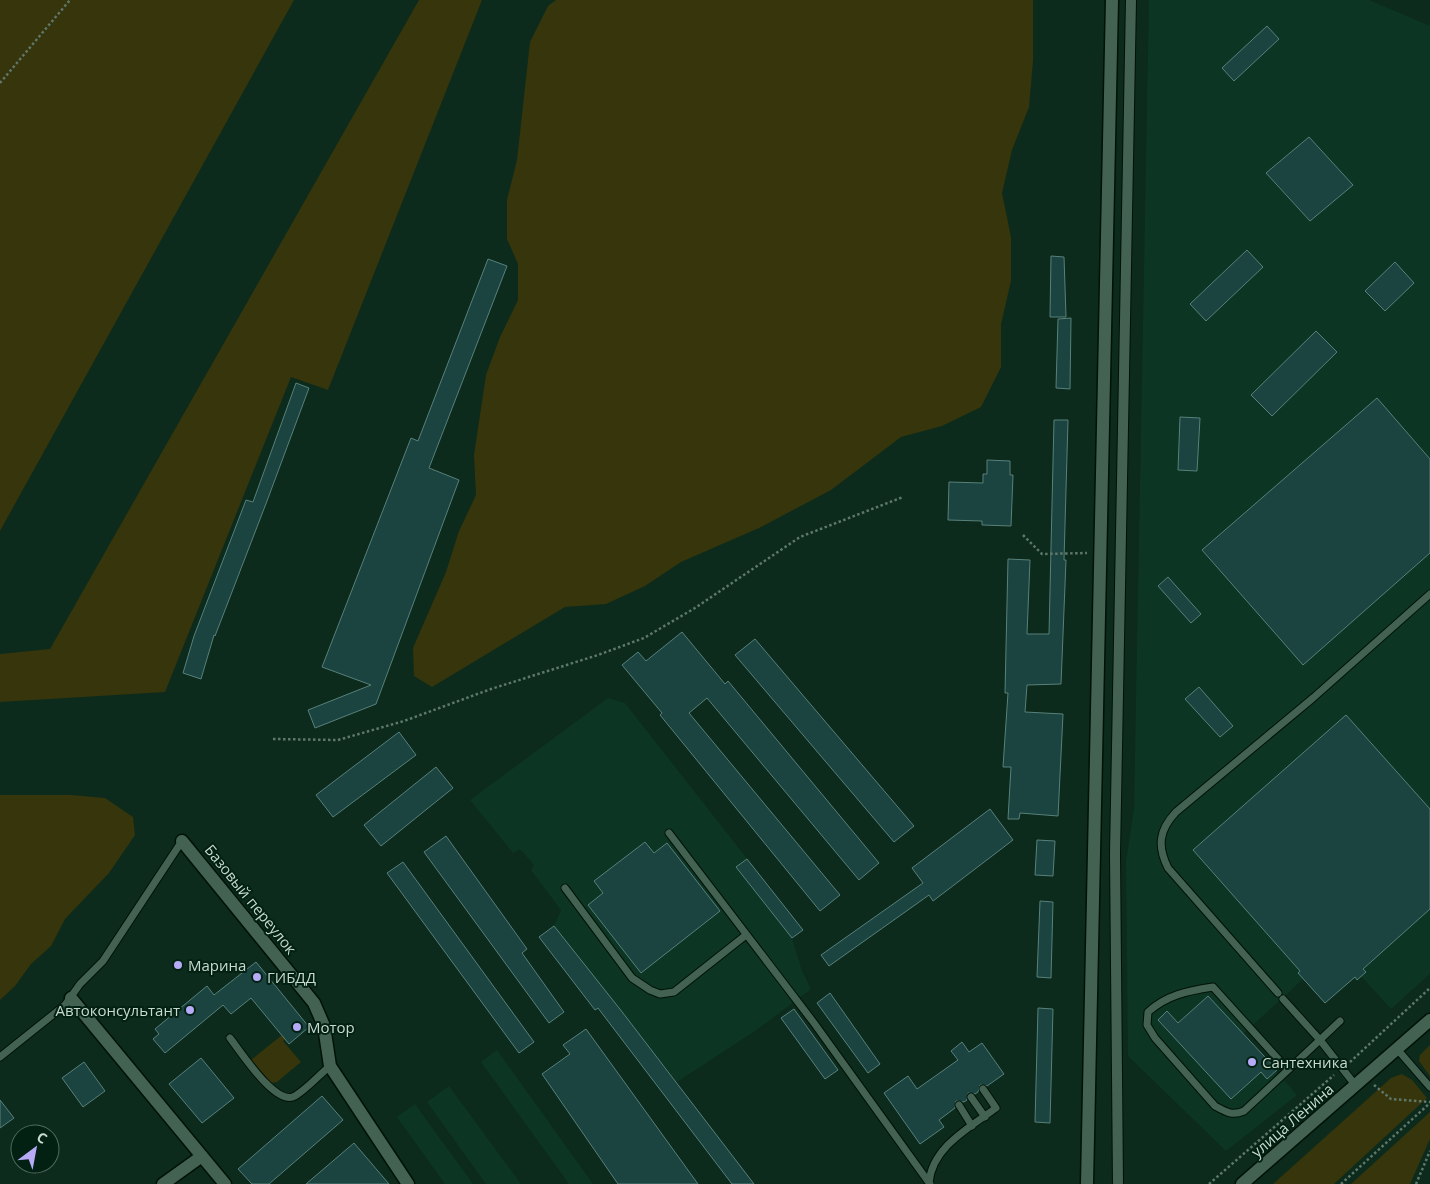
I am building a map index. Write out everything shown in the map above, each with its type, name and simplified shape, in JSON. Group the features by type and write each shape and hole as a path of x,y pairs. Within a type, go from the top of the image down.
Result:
{"street":[{"path":"1087,1184 1112,0"},
{"path":"1118,1184 1115,854 1131,0"},
{"name":"Базовый переулок","path":"182,841 314,1003 324,1026 330,1066 408,1184"},
{"path":"71,998 225,1184"},
{"name":"улица Ленина","path":"1242,1184 1430,1020"},
{"path":"163,1184 202,1156"}],"lane":[{"path":"1356,1086 1320,1040 1168,868 1160,846 1162,830 1176,812 1313,698 1430,594"},
{"path":"668,833 814,1022 929,1184"},
{"path":"0,1057 65,1005 71,998 80,984 102,961 182,841"},
{"path":"565,888 632,978 660,994 674,992 746,935"},
{"path":"1288,1070 1213,987 1192,990 1162,1000 1148,1012 1147,1025 1154,1038 1216,1106 1226,1112 1236,1114 1244,1111 1288,1070 1320,1040 1340,1021"},
{"path":"230,1038 272,1091 284,1098 294,1096 330,1066"},
{"path":"1397,1049 1430,1087"},
{"path":"929,1184 930,1172 938,1155 996,1108 982,1089"},
{"path":"972,1096 985,1117"},
{"path":"959,1105 972,1126"}],"path":[{"path":"0,83 70,0"},
{"path":"272,739 338,740 404,721 491,689 598,655 644,638 695,608 800,537 903,497"},
{"path":"1023,535 1042,554 1100,553"},
{"path":"1209,1184 1342,1069 1430,988"},
{"path":"1352,1059 1387,1098 1430,1103"},
{"path":"1341,1184 1430,1103"},
{"path":"1416,1184 1430,1151"}],"shaded area":[{"path":"0,0 294,0 0,531"},
{"path":"419,0 482,0 328,390 291,377 165,692 0,702 0,654 50,649"},
{"path":"556,0 1033,0 1033,61 1029,107 1012,150 1002,193 1011,237 1011,281 1001,324 1001,367 981,407 942,426 901,437 831,490 759,528 681,562 645,586 606,604 565,607 432,687 414,676 413,648 446,572 459,531 476,495 474,455 486,375 500,337 518,300 518,264 507,239 507,200 517,160 530,42 548,6"},
{"path":"1149,0 1369,0 1430,26 1430,974 1391,1009 1362,977 1357,980 1354,977 1325,1003 1303,979 1243,1034 1297,1095 1226,1151 1128,1056 1126,862 1134,809"},
{"path":"608,698 625,703 803,930 792,938 802,971 811,989 755,1031 677,1082 554,926 561,910 531,870 534,865 520,849 513,853 470,800"},
{"path":"0,795 72,795 105,798 133,817 135,835 109,873 65,919 51,946 31,964 15,986 0,1000"},
{"path":"282,1035 285,1039 283,1041 301,1062 277,1082 271,1083 251,1060"},
{"path":"1430,1045 1430,1076 1419,1061 1420,1055"},
{"path":"497,1050 593,1184 569,1184 481,1062"},
{"path":"1402,1074 1412,1080 1427,1098 1334,1184 1273,1184 1391,1078"},
{"path":"449,1086 521,1184 486,1184 427,1102"},
{"path":"415,1104 473,1184 445,1184 397,1117"},
{"path":"1430,1112 1430,1139 1410,1184 1351,1184"}],"building":[{"path":"1267,26 1279,39 1234,81 1222,68"},
{"path":"1309,137 1353,185 1310,221 1266,173"},
{"path":"1247,250 1263,267 1206,321 1190,304"},
{"path":"1051,256 1064,257 1066,317 1050,317"},
{"path":"488,259 507,266 429,468 459,480 376,704 315,728 308,710 371,685 322,667 411,438 418,441"},
{"path":"1395,262 1414,283 1385,311 1365,291"},
{"path":"1071,318 1070,389 1056,388 1058,319"},
{"path":"1316,331 1337,352 1272,416 1251,395"},
{"path":"296,383 309,388 214,635 201,679 183,673 194,636 246,500 253,502"},
{"path":"1377,398 1430,459 1430,553 1303,665 1202,550"},
{"path":"1180,417 1200,418 1197,471 1178,470"},
{"path":"1054,420 1068,420 1064,560 1066,560 1061,684 1027,685 1025,712 1063,714 1058,816 1020,813 1019,819 1008,819 1011,767 1003,767 1008,693 1005,693 1008,559 1030,560 1027,634 1049,634"},
{"path":"987,460 1010,461 1010,475 1013,475 1011,526 982,525 982,521 948,520 949,482 983,483 983,474 987,474"},
{"path":"1168,577 1201,614 1191,623 1158,586"},
{"path":"682,632 725,684 728,681 879,863 859,880 707,698 689,713 840,895 820,911 660,715 662,713 622,665 638,652 646,661"},
{"path":"755,639 914,826 894,842 735,655"},
{"path":"1199,687 1233,726 1220,737 1185,699"},
{"path":"1346,715 1430,809 1430,909 1363,969 1366,972 1357,980 1355,977 1325,1003 1298,973 1300,971 1193,850"},
{"path":"399,732 416,755 333,817 316,795"},
{"path":"436,767 453,788 381,846 364,825"},
{"path":"990,809 1013,840 933,901 929,895 829,966 821,955 923,883 912,868"},
{"path":"446,836 527,949 522,953 564,1012 549,1023 424,852"},
{"path":"1037,840 1055,841 1053,876 1035,875"},
{"path":"645,842 654,853 667,843 720,911 641,973 588,905 603,893 594,881"},
{"path":"747,859 803,930 792,938 736,867"},
{"path":"403,862 534,1042 519,1053 387,873"},
{"path":"1040,901 1053,902 1051,978 1037,977"},
{"path":"554,926 754,1184 732,1184 598,1008 595,1010 539,937"},
{"path":"256,962 309,1027 289,1044 251,998 231,1014 223,1005 165,1053 153,1039 159,1034 155,1029 207,986 214,995"},
{"path":"830,993 880,1064 868,1073 817,1003"},
{"path":"1208,996 1277,1070 1267,1079 1261,1072 1231,1099 1158,1020 1167,1011 1178,1023"},
{"path":"1038,1008 1053,1009 1050,1123 1035,1122"},
{"path":"794,1009 838,1070 825,1079 781,1018"},
{"path":"586,1029 698,1184 618,1184 542,1074 570,1054 563,1045"},
{"path":"962,1042 969,1052 982,1043 1004,1074 987,1086 980,1085 978,1092 975,1094 968,1093 967,1100 964,1102 956,1101 955,1108 939,1120 944,1127 920,1144 884,1093 908,1076 917,1089 958,1060 951,1051"},
{"path":"201,1058 234,1098 202,1123 169,1084"},
{"path":"84,1062 105,1091 83,1107 62,1078"},
{"path":"322,1096 343,1120 269,1184 252,1184 238,1169"},
{"path":"0,1100 14,1118 0,1128"},
{"path":"354,1143 389,1184 306,1184"}],"place":[{"name":"Марина","path":"178,965"},
{"name":"ГИБДД","path":"257,977"},
{"name":"Автоконсультант","path":"190,1010"},
{"name":"Мотор","path":"297,1027"},
{"name":"Сантехника","path":"1252,1062"}]}
